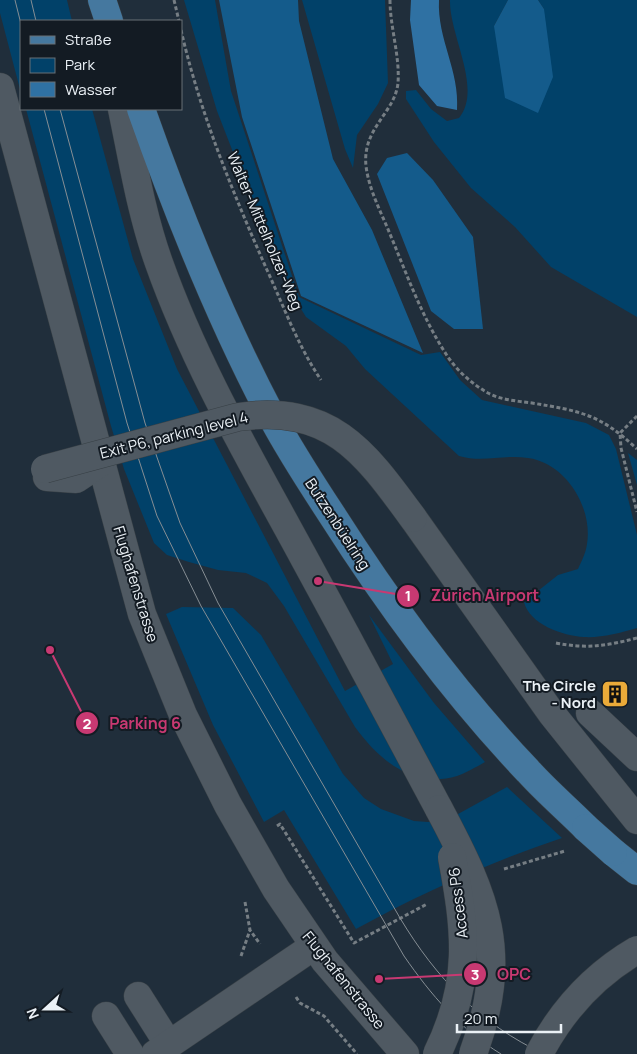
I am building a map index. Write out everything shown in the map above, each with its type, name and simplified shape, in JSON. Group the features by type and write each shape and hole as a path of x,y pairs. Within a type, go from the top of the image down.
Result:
{"main road":[{"path":"101,0 109,20"},
{"name":"Butzenbüelring","path":"141,110 193,251 232,336 273,418 366,569 415,637 529,773 586,828 637,871"}],"street":[{"path":"101,0 104,20"},
{"name":"Flughafenstrasse","path":"0,87 142,614 183,714 248,843 276,889 324,961 405,1054"},
{"path":"122,110 143,209 174,305 234,430 378,695 472,874 490,930 492,961 482,1026 473,1054"},
{"name":"Exit P6, parking level 4","path":"100,463 76,479 46,473 238,417 265,414 284,416 318,424 355,446 377,469 552,714 636,818"},
{"path":"590,713 637,757"},
{"name":"Access P6","path":"437,1054 456,1007 464,972 462,916 450,844 439,809"},
{"path":"138,996 162,1049 314,946"},
{"path":"539,1054 559,1020 586,988 612,966 637,950"},
{"path":"106,1016 130,1054"}],"path":[{"path":"174,0 179,20"},
{"path":"390,0 390,20 398,84 394,97 374,127 368,141 366,165 373,192 422,311 447,356 474,384 490,394 508,399 556,407 596,417 620,433 637,449"},
{"name":"Walter-Mittelholzer-Weg","path":"182,34 232,190 308,362 321,380"},
{"path":"620,433 637,416"},
{"path":"620,433 637,512"},
{"path":"556,643 589,647 606,646 637,638"},
{"path":"280,824 354,943"},
{"path":"244,900 250,930"},
{"path":"300,1003 324,1016 356,1054"}],"shaded area":[{"path":"0,0 637,0 637,1054 0,1054"},
{"path":"219,0 298,0 299,21 333,159 372,230 423,353 301,296 242,117"},
{"path":"508,0 538,0 544,9 553,77 538,113 505,98 494,26"},
{"path":"407,153 433,180 473,237 483,329 454,329 431,311 377,174 387,158"}],"green space":[{"path":"0,0 67,0 72,20 20,20 20,89 0,13"},
{"path":"184,0 215,0 231,91 299,297 421,355 440,352 460,380 482,400 586,423 609,435 616,449 637,535 637,628 604,636 576,636 557,631 533,617 527,610 524,602 558,575 578,569 586,551 588,530 586,516 574,489 554,468 542,462 519,457 477,459 459,456 365,369 346,346 306,317 282,278 217,111"},
{"path":"302,0 385,0 388,83 378,104 357,135 353,168 345,149"},
{"path":"450,0 508,0 494,26 544,9 538,0 637,0 637,317 551,267 515,227 471,188 434,142 406,99 406,91 416,90 431,109 447,121 459,118 465,106 468,92 466,77 454,29"},
{"path":"26,110 92,110 133,259 177,369 345,691 393,664 369,615 434,703 485,762 460,775 441,779 412,775 398,769 386,760 364,739 355,727 284,606 267,583 246,573 218,570 167,555 154,543 124,469"},
{"path":"628,453 637,460 637,485"},
{"path":"182,607 233,608 261,635 343,774 364,798 381,809 414,821 428,822 449,819 507,787 562,838 509,857 457,879 356,929 284,810 264,822 213,725 166,614"}],"water":[{"path":"411,0 439,0 441,28 455,82 457,110 437,106 419,85 410,20"}],"tram line":[{"path":"15,0 20,20"},
{"path":"31,0 36,20"},
{"path":"44,110 127,423 157,516 201,606 404,956 447,1010 472,1034 501,1054"},
{"path":"60,110 145,423 180,523 218,603 414,940 445,979 480,1014 500,1029 544,1054"}],"place":[{"name":"Zürich Airport","path":"318,581"},
{"name":"Parking 6","path":"50,650"},
{"name":"The Circle - Nord","path":"615,694"},
{"name":"OPC","path":"379,979"}]}
